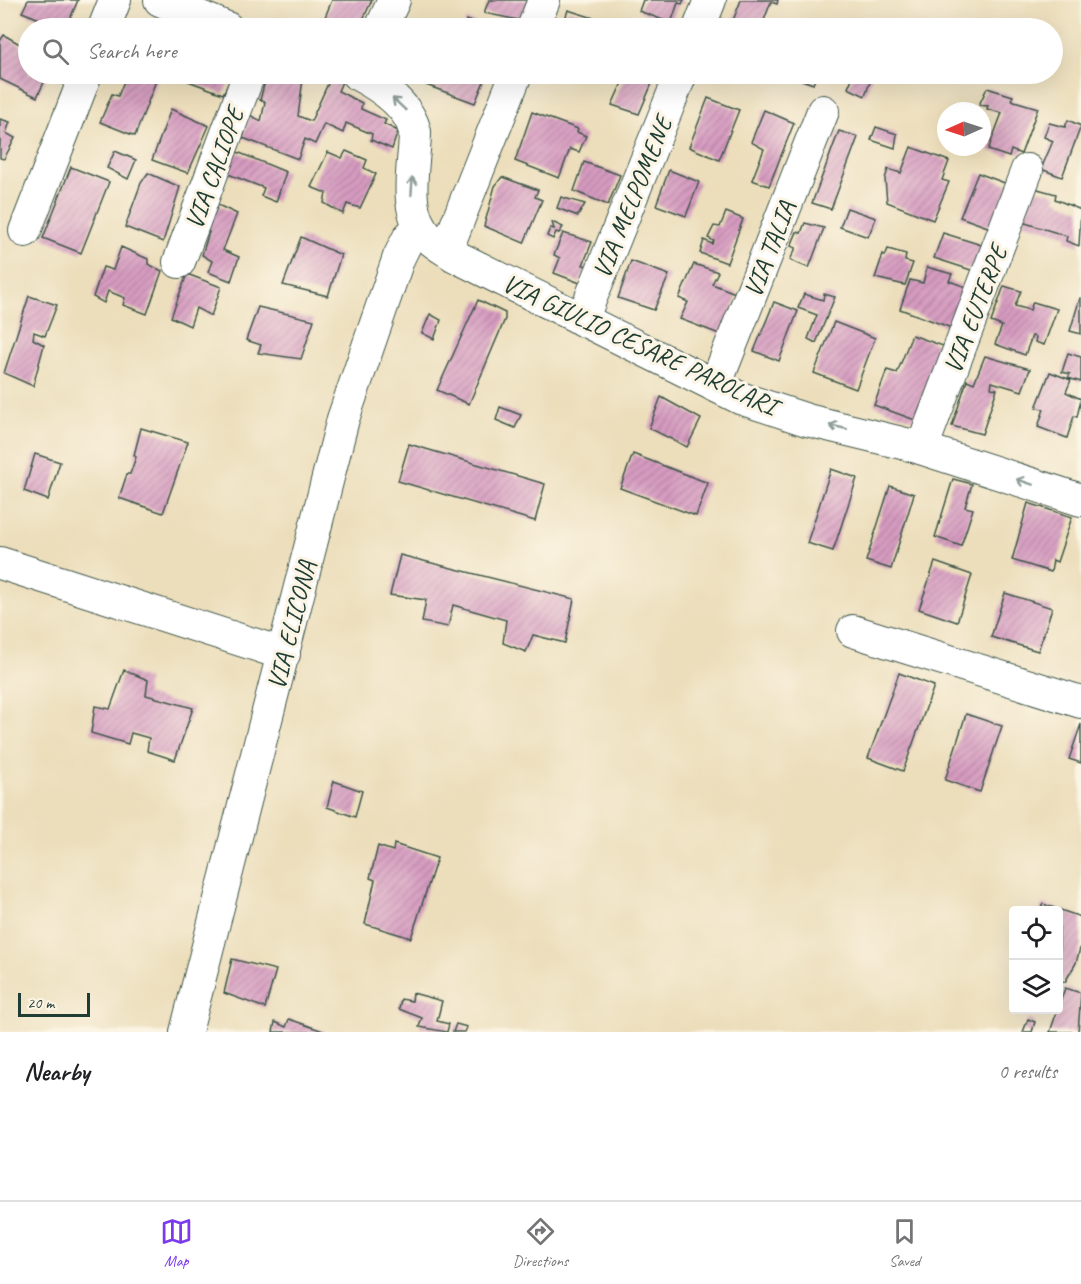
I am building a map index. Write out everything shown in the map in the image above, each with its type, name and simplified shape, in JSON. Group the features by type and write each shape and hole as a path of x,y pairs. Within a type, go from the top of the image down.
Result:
{"street":[{"path":"108,18 115,0"},
{"path":"160,0 203,18"},
{"path":"386,18 394,0"},
{"path":"537,18 544,0"},
{"path":"703,18 710,0"},
{"path":"25,231 82,84"},
{"name":"VIA CALIOPE","path":"179,262 245,84"},
{"path":"374,84 397,101 413,121 415,146 411,197 413,212 420,228"},
{"path":"445,248 512,84"},
{"name":"VIA MELPOMENE","path":"582,320 677,84"},
{"name":"VIA TALIA","path":"715,386 823,111"},
{"name":"VIA EUTERPE","path":"922,448 1027,170"},
{"name":"VIA GIULIO CESARE PAROLARI","path":"420,228 428,237 445,248 582,320 715,386 768,408 922,448 1081,500"},
{"name":"VIA ELICONA","path":"186,1032 343,419 361,361 399,257 409,237 420,228"},
{"path":"0,563 284,654"},
{"path":"854,631 1081,702"}],"building":[{"path":"28,0 78,0 70,18 37,18 22,12"},
{"path":"332,0 372,0 364,18 325,18"},
{"path":"489,0 531,0 524,18 508,18 484,13"},
{"path":"643,0 684,0 682,4 678,3 673,18 658,18 639,11"},
{"path":"741,0 778,0 777,4 771,2 765,18 734,18"},
{"path":"568,10 594,18 565,18"},
{"path":"4,35 18,43 18,84 43,84 37,97 0,79 0,41"},
{"path":"123,84 155,84 135,136 100,122 112,94 118,96"},
{"path":"196,84 228,84 223,94"},
{"path":"264,84 302,84 298,116 311,121 328,84 341,84 338,91 362,103 361,109 386,120 384,124 398,131 392,149 371,140 372,134 346,123 343,133 324,124 315,144 305,139 298,159 243,138 250,115 261,121 265,102 260,100"},
{"path":"426,84 483,84 475,103"},
{"path":"621,84 652,84 639,114 612,105"},
{"path":"850,84 869,84 865,96 848,88"},
{"path":"987,88 1013,96 1011,100 1038,108 1021,154 1011,150 1009,157 991,151 991,142 1002,113 991,110 991,102 980,102"},
{"path":"708,98 739,110 719,160 689,147"},
{"path":"171,109 209,126 188,173 152,160"},
{"path":"764,110 794,123 769,186 752,180 764,149 751,142"},
{"path":"532,112 578,129 577,132 586,136 579,152 570,149 559,178 515,161"},
{"path":"0,119 10,122 6,133 15,138 4,159 0,158"},
{"path":"1068,120 1081,126 1062,177 1041,169 1053,141 1044,137 1049,123 1065,127"},
{"path":"876,127 897,134 895,148 871,140"},
{"path":"839,131 858,137 831,209 812,203"},
{"path":"911,147 949,161 942,180 949,182 933,220 887,202 885,179 888,169 901,173"},
{"path":"115,151 136,160 128,179 107,168"},
{"path":"235,151 286,172 276,202 261,196 264,188 228,174"},
{"path":"346,151 367,160 364,168 376,174 360,208 347,204 343,214 324,203 326,193 311,187 328,152 342,158"},
{"path":"584,162 620,175 608,205 574,191"},
{"path":"71,167 109,182 81,253 43,238"},
{"path":"669,170 699,182 686,216 656,205"},
{"path":"148,173 180,187 163,242 125,227 141,183"},
{"path":"978,173 1010,185 993,229 960,217"},
{"path":"502,177 538,190 535,197 542,200 524,243 484,226 495,186"},
{"path":"1034,188 1056,194 1055,199 1081,210 1079,246 1066,241 1067,236 1022,222"},
{"path":"561,197 585,204 578,216 557,208"},
{"path":"218,205 237,214 223,250 239,257 231,281 208,272 212,261 202,255 209,232 207,230"},
{"path":"847,208 876,218 868,237 840,227"},
{"path":"726,212 743,219 727,263 700,253 704,240 712,244 714,241 708,238 714,226 720,227"},
{"path":"552,222 563,227 559,233 556,232 553,239 547,236 550,228 554,229"},
{"path":"805,223 824,228 809,268 790,260 796,248 791,246 797,232 801,233"},
{"path":"563,233 592,242 583,265 588,266 580,283 554,273 560,258 554,255"},
{"path":"943,233 988,247 977,272 934,258"},
{"path":"301,237 341,255 328,296 283,285"},
{"path":"121,247 148,259 148,264 162,271 147,314 123,305 125,298 108,291 104,303 93,297 103,267 113,270"},
{"path":"888,249 906,254 905,261 913,263 905,285 875,278 883,254 885,256"},
{"path":"631,261 669,275 654,310 618,298"},
{"path":"694,264 718,272 712,284 738,294 722,335 680,319 688,302 679,298"},
{"path":"927,267 952,274 949,281 972,289 960,331 900,309 910,280 923,283"},
{"path":"187,274 221,287 211,316 196,308 190,326 171,317"},
{"path":"1004,286 1021,291 1015,306 1030,310 1033,302 1057,309 1044,345 1035,342 1036,337 1032,336 1025,355 995,344 1002,326 991,322"},
{"path":"804,294 823,300 824,294 835,297 816,343 808,339 817,315 798,308"},
{"path":"29,296 57,305 45,336 34,332 33,339 44,345 33,386 4,373"},
{"path":"1081,298 1081,334 1070,331"},
{"path":"478,300 505,313 505,319 469,404 437,390"},
{"path":"774,302 798,311 779,361 754,351"},
{"path":"258,307 314,320 301,359 258,353 261,345 246,340"},
{"path":"430,314 441,320 434,339 422,333"},
{"path":"834,322 875,338 856,389 814,373"},
{"path":"912,335 949,348 938,363 915,420 874,405 887,370 897,373"},
{"path":"1068,353 1081,357 1081,382 1068,378 1070,374 1062,372"},
{"path":"985,356 1030,369 1022,391 992,382 991,388 997,389 982,434 952,426 967,380 974,383"},
{"path":"1050,372 1071,380 1066,392 1081,399 1077,417 1074,416 1067,438 1038,427 1044,409 1036,408"},
{"path":"661,397 701,419 687,447 649,428"},
{"path":"500,407 521,415 515,428 496,420"},
{"path":"141,428 188,442 163,513 119,498 127,474 130,474 136,457 134,455"},
{"path":"409,444 545,484 535,521 398,481"},
{"path":"35,454 60,462 48,500 24,491"},
{"path":"633,454 708,483 696,516 620,488"},
{"path":"831,469 857,478 833,551 807,543"},
{"path":"953,479 972,484 965,507 973,509 961,546 935,537"},
{"path":"890,486 914,494 891,569 866,561"},
{"path":"1028,503 1072,517 1057,562 1053,560 1051,572 1012,560"},
{"path":"400,555 574,599 565,643 533,635 526,652 503,643 506,620 453,605 448,627 422,622 426,600 390,595"},
{"path":"935,562 972,575 957,622 919,609"},
{"path":"1005,593 1052,608 1038,651 991,637"},
{"path":"124,670 148,680 146,695 193,708 175,760 147,751 149,738 131,733 128,744 91,733 95,706 110,709"},
{"path":"899,673 934,686 903,771 868,758"},
{"path":"966,714 1002,726 980,792 945,780"},
{"path":"1081,724 1081,763 1069,759"},
{"path":"334,781 362,791 355,817 327,807"},
{"path":"394,844 437,858 411,938 365,924 375,880 370,878 378,846 393,851"},
{"path":"1063,911 1081,917 1081,945 1076,963 1065,982 1063,981"},
{"path":"232,959 276,970 265,1008 224,993"},
{"path":"1065,988 1081,993 1078,1032 1050,1032 1056,1014 1063,1014"},
{"path":"413,993 442,1001 437,1021 449,1024 447,1032 419,1027 422,1018 399,1009 401,999 412,1001"},
{"path":"289,1019 326,1032 273,1032 275,1022 286,1027"},
{"path":"1028,1019 1035,1022 1032,1032 1023,1032"},
{"path":"456,1024 467,1027 465,1032 453,1032"}]}
